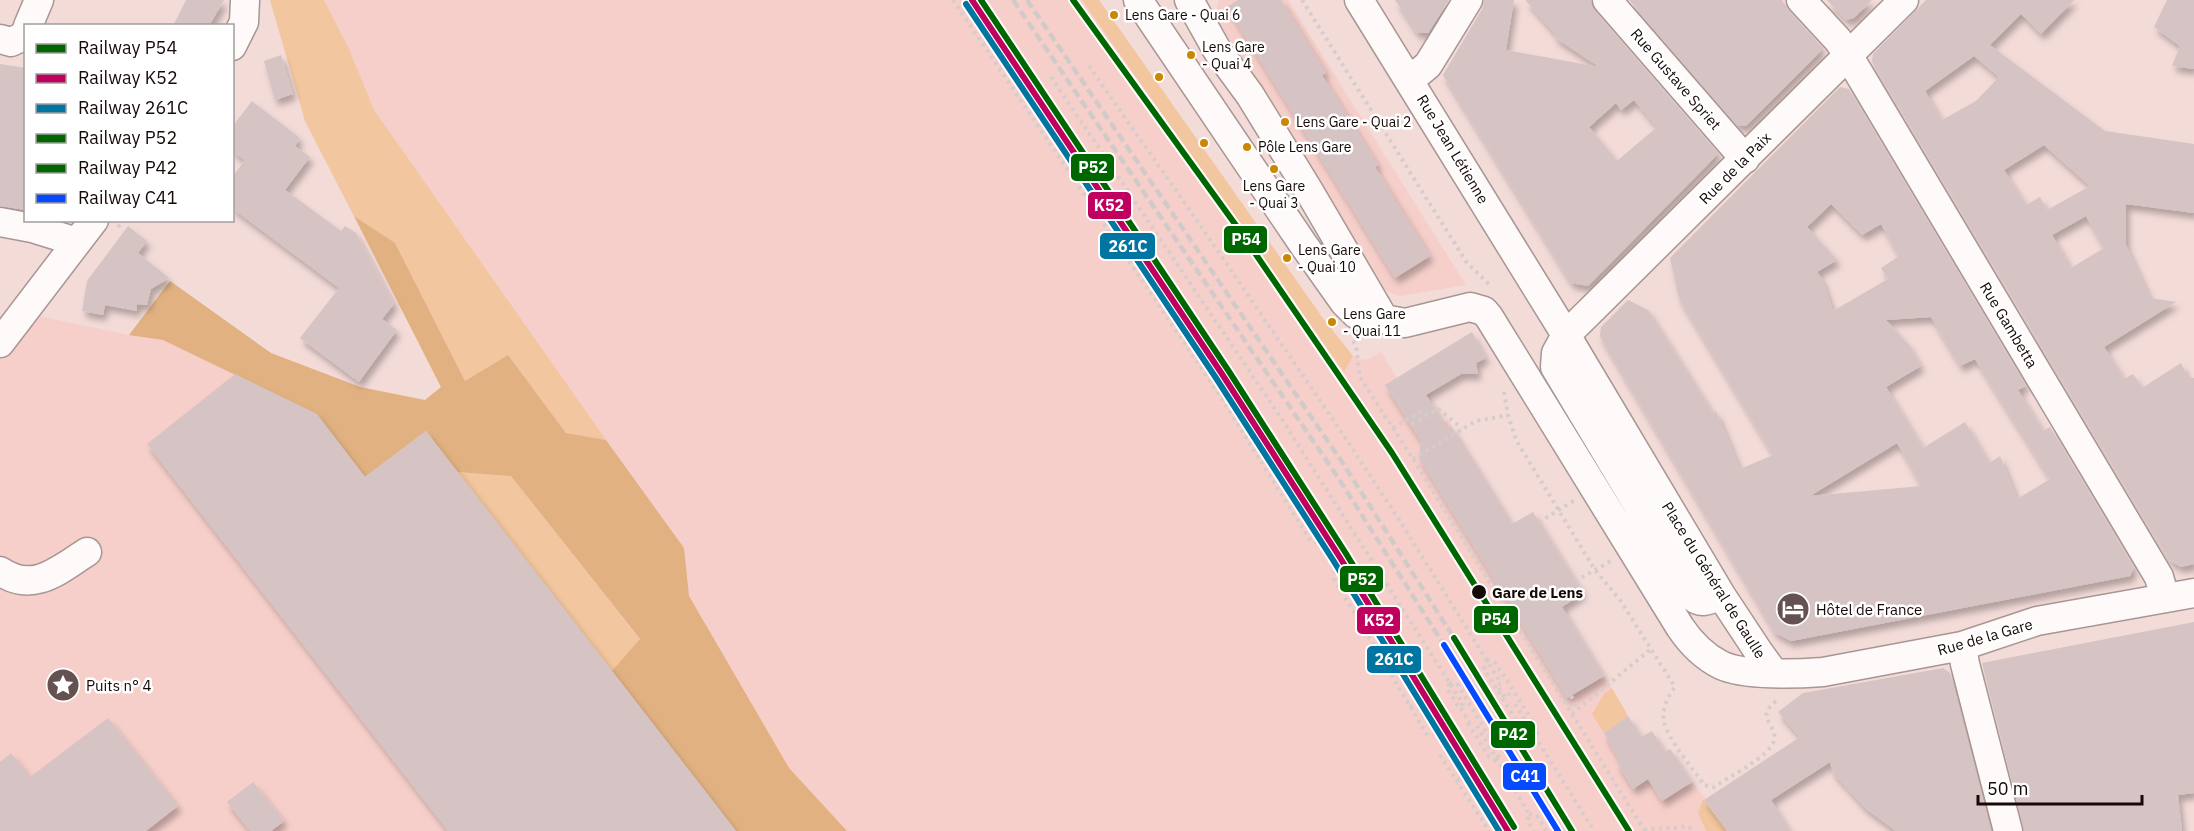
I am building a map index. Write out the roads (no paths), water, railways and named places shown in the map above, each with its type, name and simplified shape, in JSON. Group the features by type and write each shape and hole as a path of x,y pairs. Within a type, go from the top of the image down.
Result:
{"street":[{"path":"24,24 39,0"},
{"path":"234,42 244,22 245,0"},
{"path":"1138,0 1261,184 1344,302 1365,319 1372,321 1384,319 1250,95 1217,50 1205,12 1188,0"},
{"name":"Rue Jean Létienne","path":"1359,0 1544,299"},
{"path":"1410,80 1428,65 1468,0"},
{"name":"Rue Gustave Spriet","path":"1607,0 1745,159"},
{"name":"Rue Gambetta","path":"1801,0 1838,40 1848,55 2159,577 2165,598"},
{"name":"Rue de la Paix","path":"1566,335 1904,0"},
{"path":"0,222 32,228 86,231"},
{"path":"0,343 86,231"},
{"name":"Place du Général de Gaulle","path":"1544,299 1721,595 1761,672"},
{"name":"Place du Général de Gaulle","path":"1384,319 1405,323 1470,307 1484,311 1493,322 1687,637 1723,666 1761,672"},
{"path":"0,571 7,576 23,580 45,579 87,552"},
{"name":"Rue de la Gare","path":"1761,672 1803,674 1962,646 2037,621 2194,592"},
{"path":"2008,831 1962,646 2030,639 2194,610"}],"railway":[{"path":"1013,0 1339,479 1444,645"},
{"path":"1027,0 1342,462 1454,638"}],"rail line":[{"name":"K52","path":"972,0 1222,374 1339,556 1508,831"},
{"name":"P52","path":"981,0 1228,370 1345,552 1514,827"},
{"name":"P54","path":"1073,0 1235,224 1392,453 1629,831"},
{"name":"261C","path":"966,4 1216,378 1333,560 1499,831"},
{"name":"P42","path":"1454,638 1572,831"},
{"name":"C41","path":"1444,645 1558,831"}],"place":[{"name":"Lens Gare - Quai 6","path":"1114,15"},
{"name":"Lens Gare - Quai 4","path":"1191,55"},
{"name":"Lens Gare - Quai 2","path":"1285,122"},
{"name":"Pôle Lens Gare","path":"1247,147"},
{"name":"Lens Gare - Quai 3","path":"1274,169"},
{"name":"Lens Gare - Quai 10","path":"1287,258"},
{"name":"Lens Gare - Quai 11","path":"1332,322"},
{"name":"Gare de Lens","path":"1479,592"},
{"name":"Hôtel de France","path":"1793,609"},
{"name":"Puits n° 4","path":"63,685"}]}
